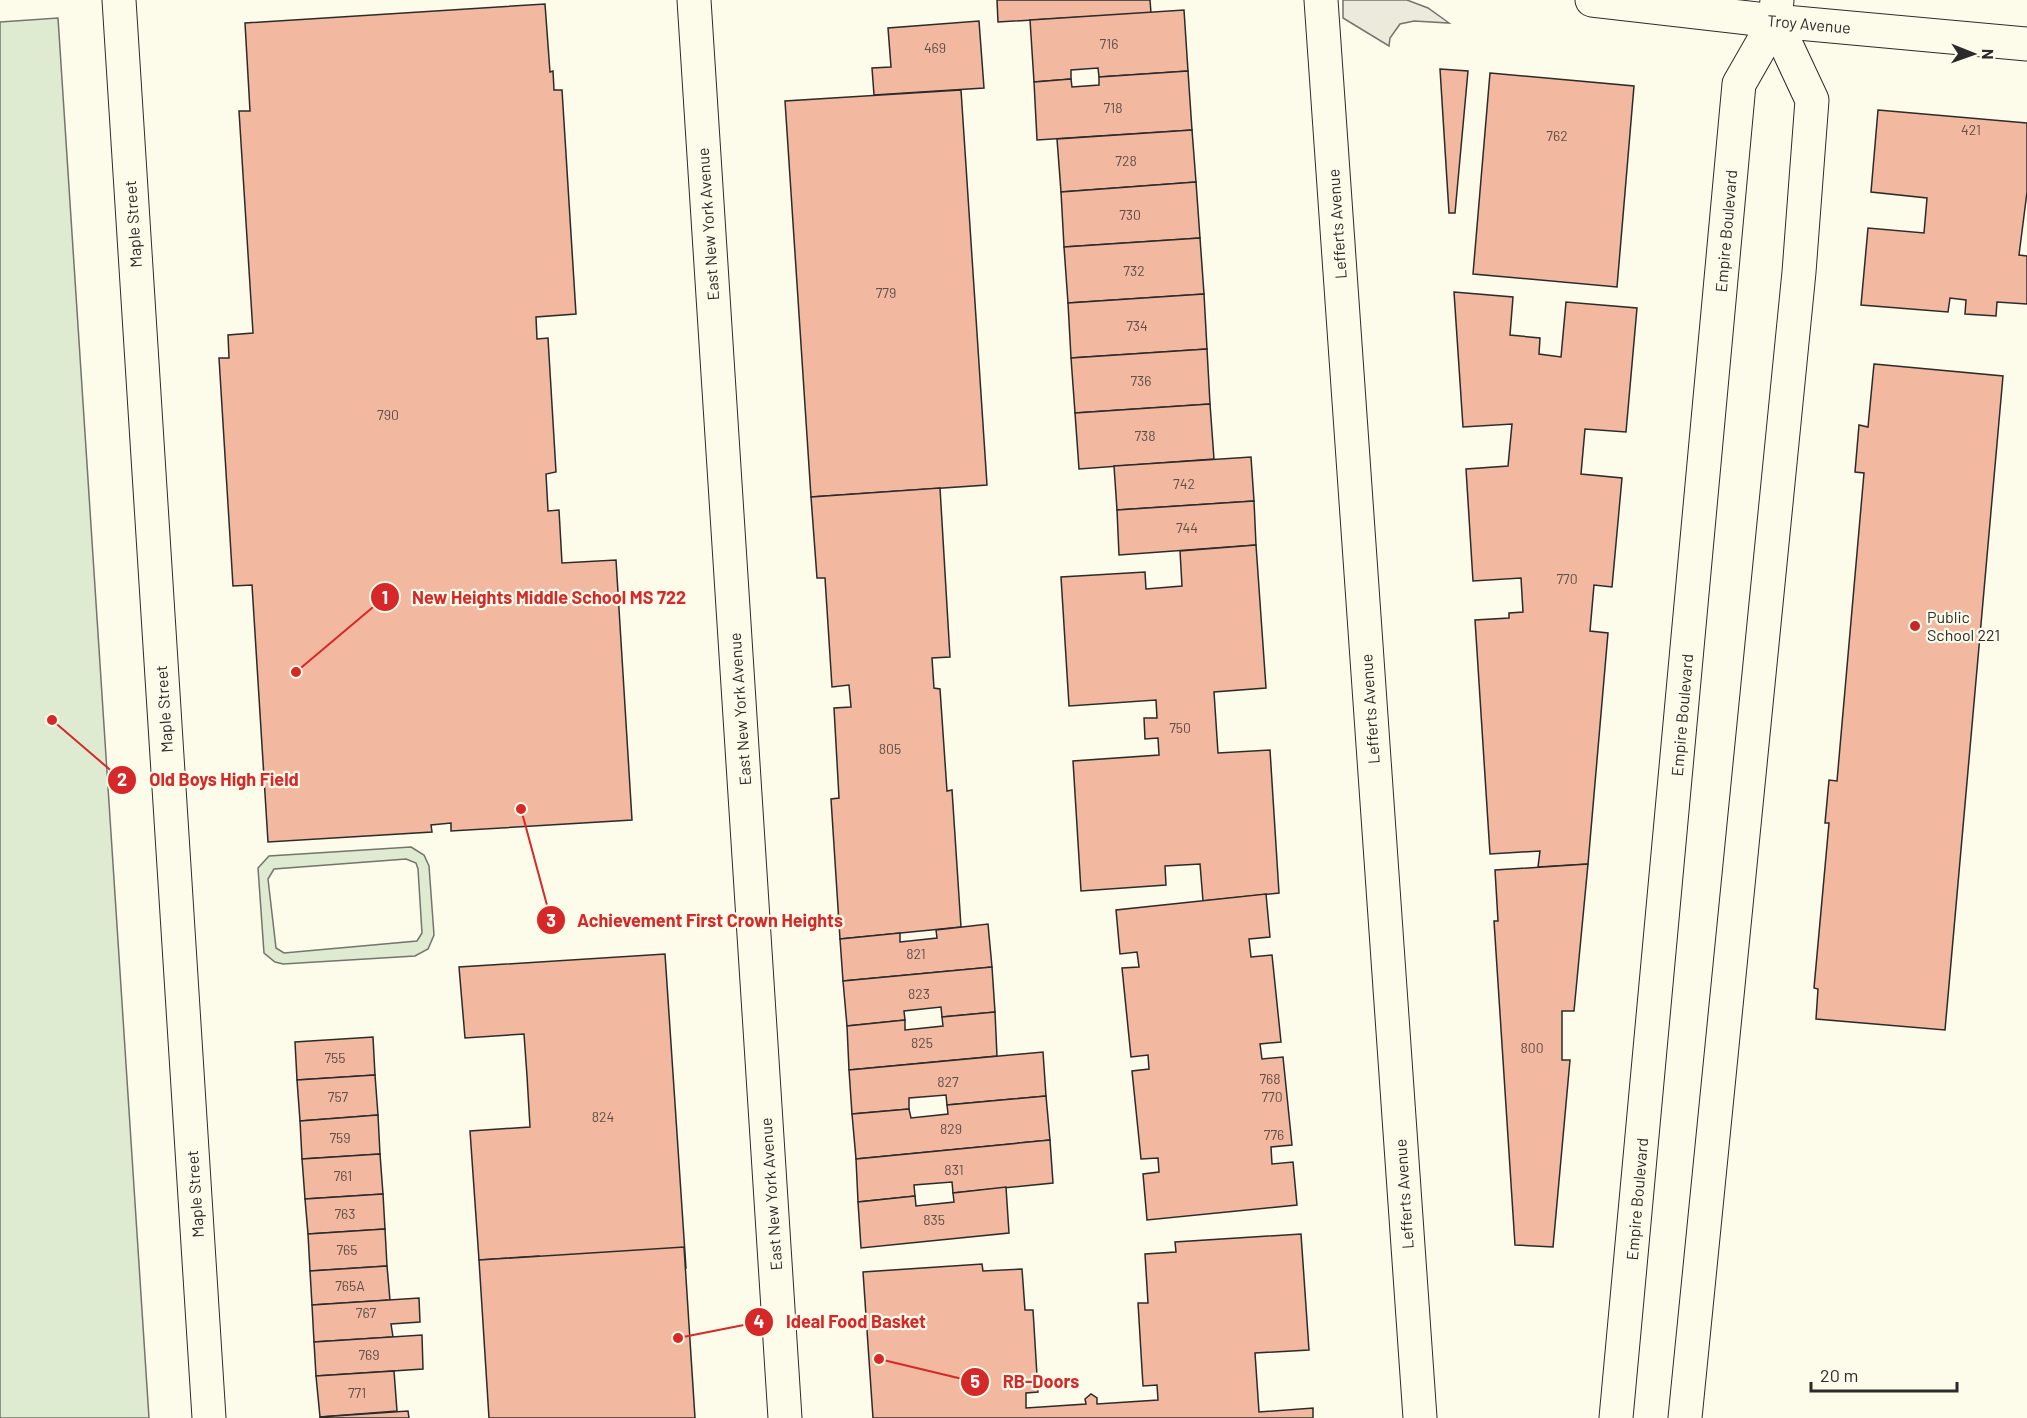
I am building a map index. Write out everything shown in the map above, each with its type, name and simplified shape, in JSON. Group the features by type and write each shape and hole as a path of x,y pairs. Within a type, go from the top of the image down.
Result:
{"main road":[{"name":"Maple Street","path":"119,0 209,1418"},
{"name":"East New York Avenue","path":"694,0 785,1418"},
{"name":"Lefferts Avenue","path":"1322,0 1419,1418"},
{"name":"Troy Avenue","path":"1592,0 1776,11 2027,44"},
{"name":"Empire Boulevard","path":"1616,1418 1739,84 1776,11"},
{"path":"1684,1418 1798,283 1812,99 1776,11"}],"green space":[{"path":"58,18 149,1418 0,1418 0,22"},
{"path":"411,847 424,855 429,866 434,935 428,949 415,956 283,964 275,962 264,953 258,868 269,856","holes":["406,859 416,863 422,933 417,941 284,953 276,948 268,879 274,869"]}],"shaded area":[{"path":"1343,0 1407,0 1428,8 1449,23 1414,21 1400,24 1390,38 1389,46 1343,18"}],"building":[{"path":"997,0 1150,0 1151,13 998,22"},
{"path":"545,4 550,72 553,71 554,90 562,90 576,314 536,317 537,339 548,338 556,472 546,474 548,511 559,510 562,563 616,560 632,820 451,831 451,823 431,825 432,832 268,842 252,585 233,586 219,358 229,358 228,335 253,333 239,111 250,111 245,23"},
{"path":"1184,10 1188,71 1099,77 1098,68 1071,70 1071,79 1034,82 1030,20"},
{"path":"979,21 984,88 874,95 872,68 891,67 888,28"},
{"path":"1440,69 1468,71 1455,213 1449,213"},
{"path":"1188,71 1192,130 1037,140 1034,82 1071,79 1072,87 1099,85 1099,77"},
{"path":"1490,73 1634,86 1617,287 1473,274"},
{"path":"961,90 987,485 811,497 785,101"},
{"path":"1878,110 2027,123 2027,192 2019,255 2027,256 2027,304 1997,302 1996,316 1965,314 1966,300 1950,298 1948,312 1861,305 1868,228 1924,233 1927,198 1871,192"},
{"path":"1192,130 1196,182 1061,192 1057,139"},
{"path":"1196,182 1200,238 1064,247 1061,192"},
{"path":"1200,238 1204,294 1068,303 1064,247"},
{"path":"1454,292 1513,297 1510,335 1540,338 1539,354 1561,357 1566,302 1637,308 1626,432 1585,429 1581,474 1622,478 1612,587 1594,585 1590,631 1608,633 1588,864 1538,867 1540,851 1490,854 1475,620 1509,618 1509,613 1523,612 1521,578 1473,581 1466,469 1508,466 1512,424 1463,427"},
{"path":"1204,294 1207,349 1071,358 1068,303"},
{"path":"1207,349 1210,404 1075,413 1071,358"},
{"name":"Public School 221","path":"1874,364 2003,376 1945,1030 1816,1019 1818,989 1814,988 1829,823 1825,823 1829,780 1837,781 1864,473 1855,472 1859,425 1868,427"},
{"path":"1210,404 1214,459 1079,469 1075,413"},
{"path":"1251,457 1254,501 1117,510 1114,466"},
{"path":"940,488 950,657 932,658 934,688 940,689 947,791 952,790 961,927 840,939 831,799 839,798 834,708 851,707 849,685 832,687 825,578 817,578 811,497"},
{"path":"1254,501 1256,545 1119,555 1117,510"},
{"path":"1256,545 1266,688 1214,692 1218,753 1270,750 1279,893 1203,901 1200,864 1165,866 1166,885 1081,891 1073,761 1159,755 1158,738 1145,739 1144,718 1157,718 1156,700 1069,706 1061,577 1145,572 1146,589 1182,586 1180,551"},
{"path":"1588,864 1574,1011 1562,1011 1562,1060 1570,1060 1553,1247 1515,1245 1494,921 1498,921 1495,870"},
{"path":"1266,894 1270,937 1249,939 1251,957 1272,955 1281,1042 1260,1044 1262,1059 1283,1057 1292,1145 1271,1147 1272,1164 1293,1162 1297,1205 1147,1220 1143,1174 1159,1172 1158,1158 1141,1159 1132,1071 1149,1069 1148,1055 1131,1057 1122,968 1139,967 1137,952 1120,954 1116,910"},
{"path":"988,924 992,967 843,981 840,939 900,933 900,942 937,938 936,930"},
{"path":"665,954 686,1268 540,1278 539,1256 479,1260 470,1131 530,1127 527,1076 524,1034 465,1038 459,967"},
{"path":"992,967 995,1012 942,1017 941,1007 904,1011 905,1020 847,1026 843,981"},
{"path":"995,1012 997,1056 849,1070 847,1026 905,1020 905,1030 943,1026 942,1017"},
{"path":"373,1037 375,1075 297,1080 295,1042"},
{"path":"1043,1052 1046,1096 947,1105 946,1095 909,1098 909,1109 852,1114 849,1070"},
{"path":"375,1075 378,1115 300,1121 297,1080"},
{"path":"1046,1096 1050,1140 856,1159 852,1114 909,1109 911,1118 948,1114 947,1105"},
{"path":"378,1115 380,1154 302,1159 300,1121"},
{"path":"1050,1140 1053,1183 953,1193 952,1182 914,1185 915,1196 858,1202 856,1159"},
{"path":"380,1154 383,1194 305,1199 302,1159"},
{"path":"1006,1187 1009,1233 861,1248 858,1202 915,1196 916,1206 954,1202 953,1193"},
{"path":"383,1194 385,1229 308,1234 305,1199"},
{"path":"385,1229 387,1266 310,1271 308,1234"},
{"path":"1301,1234 1309,1350 1255,1353 1259,1412 1313,1408 1313,1418 873,1418 863,1272 982,1264 983,1271 1022,1269 1025,1310 1033,1310 1038,1392 1026,1393 1026,1408 1086,1404 1085,1399 1091,1394 1097,1398 1097,1404 1158,1400 1157,1385 1143,1386 1138,1303 1148,1303 1145,1254 1176,1252 1175,1242"},
{"path":"684,1247 695,1418 489,1418 479,1260"},
{"path":"387,1266 390,1300 312,1305 310,1271"},
{"path":"419,1298 420,1322 391,1324 393,1337 314,1342 312,1305"},
{"path":"422,1335 423,1369 316,1376 314,1342"},
{"path":"394,1371 397,1411 320,1417 316,1376"},
{"path":"408,1411 409,1418 320,1418 320,1417"}],"place":[{"name":"Public School 221","path":"1915,626"},
{"name":"New Heights Middle School MS 722","path":"296,672"},
{"name":"Old Boys High Field","path":"52,720"},
{"name":"Achievement First Crown Heights","path":"521,809"},
{"name":"Ideal Food Basket","path":"678,1338"},
{"name":"RB-Doors","path":"879,1359"}]}
